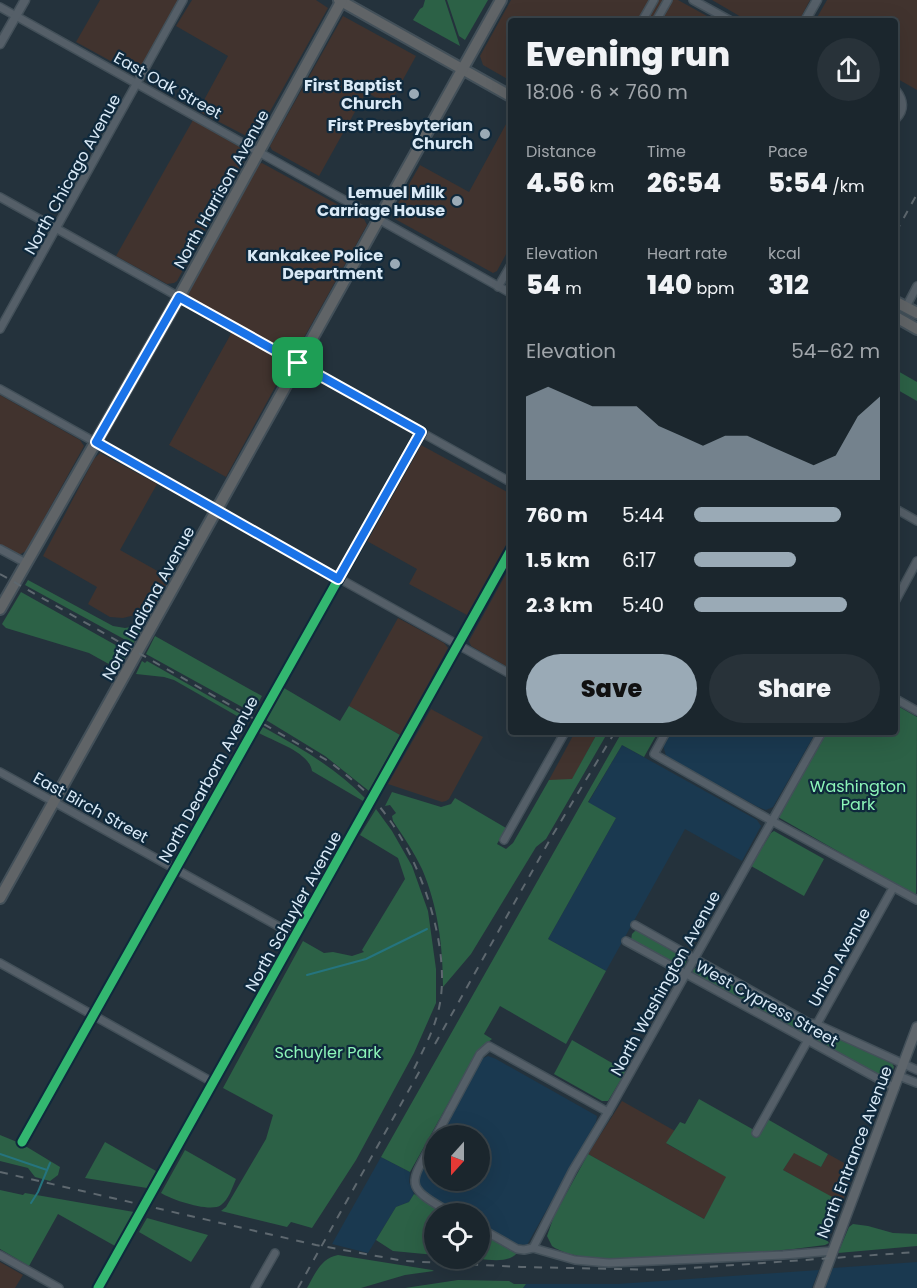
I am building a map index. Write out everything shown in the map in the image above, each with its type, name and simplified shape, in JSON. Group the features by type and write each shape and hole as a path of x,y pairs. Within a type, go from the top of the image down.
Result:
{"main road":[{"path":"341,0 508,95"},
{"name":"North Harrison Avenue","path":"0,609 179,297 341,0"},
{"name":"North Indiana Avenue","path":"0,898 501,0"},
{"path":"901,304 917,313"},
{"path":"898,318 917,329"},
{"name":"North Entrance Avenue","path":"819,1288 917,1027"}],"street":[{"path":"0,44 24,0"},
{"name":"North Chicago Avenue","path":"0,329 183,0"},
{"path":"644,18 654,0"},
{"path":"658,18 668,0"},
{"path":"693,0 726,18"},
{"path":"807,18 817,0"},
{"name":"East Oak Street","path":"0,7 508,292"},
{"path":"898,93 903,107 898,116"},
{"path":"0,197 508,481"},
{"path":"498,287 508,270"},
{"path":"901,304 917,286"},
{"path":"0,389 508,673"},
{"name":"North Dearborn Avenue","path":"22,1142 421,432"},
{"path":"898,510 917,521"},
{"path":"0,549 26,563"},
{"name":"North Schuyler Avenue","path":"98,1288 508,555"},
{"path":"898,596 917,561"},
{"path":"898,700 917,711"},
{"path":"504,840 563,735"},
{"path":"664,735 654,754 917,900"},
{"name":"North Washington Avenue","path":"533,1248 573,1170 820,735"},
{"name":"East Birch Street","path":"0,772 296,936"},
{"name":"Union Avenue","path":"756,1133 893,888"},
{"name":"West Cypress Street","path":"635,925 809,1023 816,1024 917,1070"},
{"name":"West Cypress Street","path":"626,941 894,1089"},
{"path":"0,963 214,1083"},
{"path":"442,1125 480,1054 489,1046 608,1112"},
{"path":"899,1076 917,1083"},
{"path":"424,1158 414,1179 417,1191 434,1203"},
{"path":"490,1234 517,1249 533,1248 575,1260 609,1263 783,1256 833,1251"},
{"path":"255,1288 274,1253"},
{"path":"0,1255 59,1288"}],"shaded area":[{"path":"100,0 178,0 136,75 76,42"},
{"path":"192,0 316,0 328,8 254,140 198,111 228,56 176,26"},
{"path":"511,0 678,0 711,18 508,18 508,79 483,65 480,56"},
{"path":"712,0 810,0 801,18 743,18"},
{"path":"827,0 917,0 917,90 898,79 898,18 817,18"},
{"path":"343,16 416,56 389,105 366,92 319,176 272,150 270,146"},
{"path":"193,120 243,149 247,154 177,281 167,284 116,256"},
{"path":"508,120 508,251 497,271 493,273 395,219 393,212 420,165 469,192"},
{"path":"262,163 364,219 367,225 297,350 293,353 285,352 190,298 188,294 189,288 259,164"},
{"path":"232,332 284,362 286,367 226,477 169,445"},
{"path":"0,395 80,440 84,446 26,551 19,555 0,545"},
{"path":"421,445 508,492 508,541 467,615 409,584 417,569 367,541"},
{"path":"100,453 157,484 120,550 170,578 149,615 110,617 88,604 97,587 43,556 94,459"},
{"path":"508,570 508,667 471,646 469,641"},
{"path":"398,618 444,643 448,648 400,735 349,706"},
{"path":"431,709 483,737 449,799 442,802 388,784"},
{"path":"573,735 596,735 572,780 549,780"},
{"path":"669,735 814,735 773,807 766,810 666,756 663,745"},
{"path":"622,745 757,820 761,826 742,861 685,829 606,971 548,939 616,818 588,803"},
{"path":"488,1056 496,1059 597,1116 596,1122 527,1245 513,1244 490,1231 490,1203 443,1203 424,1191 490,1191 490,1125 445,1125 481,1059"},
{"path":"622,1101 675,1131 667,1144 727,1177 704,1219 588,1154"},
{"path":"794,1152 821,1167 828,1154 855,1169 842,1203 783,1170"},
{"path":"381,1157 410,1172 409,1182 414,1194 409,1202 396,1207 368,1253 332,1244"},
{"path":"424,1165 424,1191 419,1185 420,1173"},
{"path":"0,1262 23,1275 15,1288 0,1288"},
{"path":"917,1262 917,1288 825,1288 833,1268"},
{"path":"819,1270 812,1288 523,1288 526,1284 618,1284"}],"green space":[{"path":"425,0 445,0 460,46 413,20 423,7"},
{"path":"447,0 488,0 465,40 459,36"},
{"path":"898,371 917,382 917,401 898,390"},
{"path":"28,580 113,626 125,628 137,626 142,630 133,644 25,585"},
{"path":"21,592 128,652 120,668 89,653 6,628 2,624"},
{"path":"155,636 262,696 253,713 146,654"},
{"path":"142,661 145,663 147,661 246,717 244,720 174,680 136,674"},
{"path":"284,688 340,721 349,706 400,735 369,791 325,756 266,720"},
{"name":"Washington Park","path":"898,706 917,717 916,896 778,817 824,735 898,735"},
{"path":"263,727 329,768 354,787 365,798 363,801 312,771 310,764 298,753 259,733"},
{"path":"596,735 606,735 546,839 536,847 471,954 443,987 441,942 436,912 419,863 393,821 392,816 396,813 390,805 385,806 392,792 441,807 451,804 455,798 506,828 497,844 506,849 513,843 549,780 572,779"},
{"path":"620,735 656,735 644,757 622,745 588,802 616,818 548,939 606,971 566,1044 500,1006 484,1034 492,1039 478,1050 436,1125 424,1125 424,1147 410,1172 381,1157"},
{"name":"Schuyler Park","path":"376,809 412,866 428,911 436,969 436,1003 414,1053 356,1160 312,1228 291,1222 287,1227 221,1211 226,1207 266,1139 273,1115 223,1088 303,941 324,953 333,952 352,956 364,952 362,950 405,879 398,858 360,835"},
{"path":"774,831 824,859 804,896 751,866"},
{"path":"636,930 684,957 687,960 683,969 631,940"},
{"path":"699,966 747,991 748,999 744,1002 691,974"},
{"path":"756,998 806,1024 807,1032 803,1035 751,1007"},
{"path":"817,1029 892,1063 894,1067 890,1078 886,1080 812,1041 811,1037"},
{"path":"572,1040 626,1071 608,1101 602,1101 554,1074"},
{"path":"699,1099 754,1130 762,1116 828,1154 821,1167 794,1153 783,1170 836,1199 822,1234 829,1243 752,1253 631,1259 578,1256 552,1246 547,1236 554,1216 588,1154 704,1219 726,1177 666,1143 680,1122 685,1124"},
{"path":"0,1135 22,1144 60,1167 58,1175 50,1181 35,1177 28,1168 0,1161"},
{"path":"105,1142 156,1171 147,1188 85,1178"},
{"path":"185,1150 236,1179 224,1203 216,1207 201,1207 161,1193"},
{"path":"0,1190 134,1212 115,1246 58,1214 29,1266 0,1249"},
{"path":"414,1194 431,1203 424,1203 424,1254 393,1251 376,1240 396,1207 409,1202"},
{"path":"147,1218 208,1235 191,1262 139,1232"},
{"path":"853,1224 893,1233 917,1234 917,1246 838,1253 849,1227"},
{"path":"490,1237 517,1253 505,1260 490,1260"},
{"path":"338,1255 434,1271 405,1275 361,1288 307,1288 323,1263"},
{"path":"458,1280 509,1281 514,1284 526,1284 523,1288 405,1288"}],"waterway":[{"path":"307,975 366,959 427,929"},
{"path":"0,1154 47,1170"},
{"path":"31,1203 50,1163"}],"railway":[{"path":"898,228 917,194"},
{"path":"0,574 330,762 380,807 399,834 422,881 437,934 441,960 442,985 437,1016 413,1071"},
{"path":"435,1044 552,836 613,735"},
{"path":"298,1288 423,1065"},
{"path":"0,1172 316,1245 404,1261 521,1267 664,1270 917,1252"}],"cycle path":[{"path":"22,1142 421,432"},
{"path":"98,1288 508,555"}],"place":[{"name":"First Baptist Church","path":"414,94"},
{"name":"First Presbyterian Church","path":"485,134"},
{"name":"Lemuel Milk Carriage House","path":"457,201"},
{"name":"Kankakee Police Department","path":"395,264"}],"route":[{"path":"179,297 298,363 421,432 338,579 96,442 179,297"}]}
